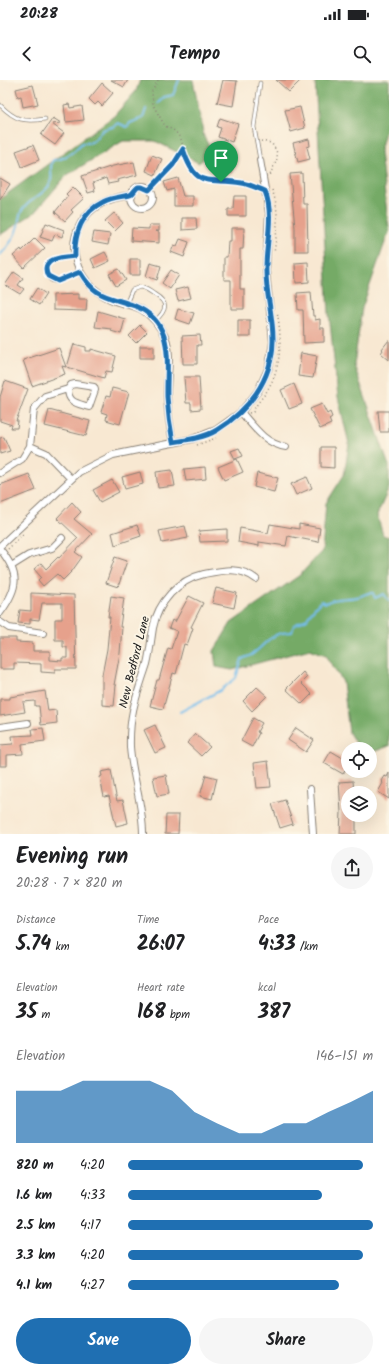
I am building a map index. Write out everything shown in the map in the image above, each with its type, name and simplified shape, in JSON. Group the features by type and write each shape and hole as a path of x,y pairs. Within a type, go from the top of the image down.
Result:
{"street":[{"path":"0,613 12,597 15,581 13,565 1,549 71,479 91,465 113,456 204,436 216,430 241,412 258,391 264,379 272,354 273,329 266,271 269,213 260,160"},
{"path":"138,187 149,190 152,199 151,203 144,208 136,206 131,199 138,187"},
{"path":"132,195 103,202 89,212 81,223 76,237 75,256 80,272 90,286 111,300 142,310 155,321 165,338 168,346 167,398 173,442"},
{"path":"0,473 22,459 30,446 34,409 45,396 68,389 71,385 75,384 94,387 94,396 89,407 72,402 68,397 68,389"},
{"path":"241,412 265,439 271,443 286,447"},
{"path":"30,446 46,453 71,479"},
{"path":"13,565 29,555 52,548 62,538"},
{"name":"New Bedford Lane","path":"143,834 141,808 131,754 130,724 132,709 147,664 153,628 160,608 174,590 187,580 202,574 234,569 246,572 256,579"},
{"path":"0,622 9,628 43,633"},
{"path":"0,727 28,723"},
{"path":"310,789 313,834"}],"lane":[{"path":"260,83 254,127 260,160"},
{"path":"0,105 6,111 23,121 45,119"},
{"path":"75,256 51,260 47,266 46,273 51,279 58,281 80,272"},
{"path":"126,304 129,294 135,288 143,288 155,294 163,300 165,307 164,311 155,321"}],"path":[{"path":"158,80 152,91 153,106 165,126 178,134 190,168 195,176 205,180 242,183 265,191 273,192"},
{"path":"149,190 173,165 183,149"},
{"path":"191,446 212,440 221,435"},
{"path":"1,549 29,528"}],"green space":[{"path":"140,80 193,80 204,137 212,151 199,163 155,141 123,141 67,175 34,213 0,235 0,199 114,116 136,91"},
{"path":"315,80 389,80 389,116 380,151 389,231 362,308 354,365 389,466 389,488 377,515 383,535 389,537 389,746 377,750 377,742 355,742 349,733 343,682 326,655 310,649 232,670 216,667 214,651 231,623 300,575 322,551 326,503 344,475 349,444 338,397 329,314"}],"building":[{"path":"111,80 128,80 124,87"},
{"path":"223,80 237,81 233,106 217,103"},
{"path":"276,80 301,80 289,92"},
{"path":"102,83 113,93 102,106 98,102 95,105 89,99"},
{"path":"33,85 38,104 23,107 21,96 18,97 16,89"},
{"path":"69,104 70,108 82,106 84,120 66,122 64,105"},
{"path":"300,107 305,128 291,132 285,110"},
{"path":"53,118 61,123 52,124 64,133 55,145 41,135"},
{"path":"220,118 238,124 232,142 218,137 221,128 217,127"},
{"path":"309,139 310,146 307,147 310,159 298,162 293,143"},
{"path":"33,145 39,160 22,167 16,151"},
{"path":"152,155 162,159 155,175 146,171"},
{"path":"219,155 233,155 232,173 219,173"},
{"path":"134,162 137,175 108,184 106,178 93,183 95,191 88,193 82,176 113,166"},
{"path":"302,173 303,204 307,204 308,251 295,251 295,228 290,174"},
{"path":"0,178 10,184 0,200"},
{"path":"178,178 183,196 193,196 193,206 174,206 174,189 167,191 164,182"},
{"path":"73,187 84,198 71,210 73,212 65,221 55,212 68,196 66,194"},
{"path":"234,196 246,196 246,216 228,216 228,209 233,209"},
{"path":"114,213 123,223 115,231 105,221"},
{"path":"182,218 196,218 197,229 182,230"},
{"path":"46,223 64,230 62,237 55,234 52,241 40,237"},
{"path":"149,225 159,225 159,231 155,231 159,232 159,243 131,241 132,228 149,229"},
{"path":"231,228 244,228 243,249 240,249 240,289 244,289 244,309 231,309 231,280 224,280 224,257 227,257 228,241 231,241"},
{"path":"94,232 110,234 108,245 92,242"},
{"path":"35,238 45,248 24,268 13,256 21,249 22,251"},
{"path":"180,239 189,242 184,257 171,252 174,245 177,246"},
{"path":"105,252 110,261 95,268 91,259"},
{"path":"130,259 140,259 140,275 130,275"},
{"path":"308,262 309,282 296,283 295,263"},
{"path":"150,263 161,266 157,280 146,276"},
{"path":"119,269 126,280 116,286 109,274"},
{"path":"171,270 179,275 170,289 162,283"},
{"path":"14,272 23,278 18,285 24,289 20,294 5,285"},
{"path":"188,287 191,298 178,301 175,290"},
{"path":"37,288 46,294 39,305 30,299"},
{"path":"311,292 313,316 315,316 315,320 320,319 320,328 324,328 324,342 304,343 303,310 298,310 297,293"},
{"path":"78,294 78,299 87,299 86,311 53,310 53,295"},
{"path":"178,309 194,313 190,324 175,319"},
{"path":"98,311 125,319 121,334 111,331 112,329 95,327"},
{"path":"238,320 250,320 250,337 238,337"},
{"path":"140,325 147,332 136,343 129,336"},
{"path":"200,335 201,345 197,345 197,364 183,364 182,336"},
{"path":"389,340 389,360 381,353 383,350 382,349"},
{"path":"74,344 86,347 86,351 91,351 91,349 116,356 112,372 106,371 104,378 67,367"},
{"path":"140,346 154,346 154,358 140,358"},
{"path":"59,348 66,367 62,366 65,374 32,386 23,360"},
{"path":"301,353 317,356 313,378 298,376"},
{"path":"184,377 199,377 201,409 191,410 191,403 186,403"},
{"path":"5,381 28,389 16,421 18,421 17,428 11,428 12,425 0,421 0,397"},
{"path":"294,384 302,404 289,409 281,390"},
{"path":"112,388 129,392 120,424 106,420 107,414 101,412 106,396 110,397"},
{"path":"322,404 327,414 330,412 332,417 329,419 331,424 320,429 310,409"},
{"path":"49,410 90,421 86,436 45,426"},
{"path":"378,411 389,411 389,432 380,432"},
{"path":"4,437 10,451 0,454 0,438"},
{"path":"321,447 334,447 334,468 321,467"},
{"path":"239,448 243,456 235,459 231,451"},
{"path":"237,459 243,472 224,480 218,467"},
{"path":"205,467 206,479 186,481 184,469"},
{"path":"172,470 175,486 158,488 156,472"},
{"path":"140,472 143,484 125,489 122,477"},
{"path":"257,473 278,478 274,492 254,487"},
{"path":"29,474 36,490 0,504 0,485"},
{"path":"307,477 312,488 296,495 291,484"},
{"path":"112,480 119,492 100,502 93,490"},
{"path":"72,502 81,512 74,519 92,534 75,552 82,557 72,571 63,580 57,574 43,586 38,580 41,577 34,569 41,563 46,569 78,538 57,518"},
{"path":"270,524 299,529 299,524 320,528 318,542 288,536 286,546 259,542 259,546 238,542 240,528 268,533"},
{"path":"137,525 141,536 115,545 112,533"},
{"path":"185,526 188,538 162,543 159,531"},
{"path":"227,529 227,541 200,542 199,531"},
{"path":"115,557 127,561 118,587 106,583"},
{"path":"216,588 237,593 234,608 212,603"},
{"path":"31,593 74,595 76,669 55,669 55,673 41,672 41,664 14,663 14,669 0,669 0,638 16,638 16,642 33,643 33,651 50,651 50,660 62,661 62,658 67,658 67,647 63,647 63,640 55,640 55,619 62,619 62,603 42,603 39,620 30,619 30,624 18,623 20,610 31,611"},
{"path":"111,596 124,598 120,627 122,627 120,653 114,685 116,685 114,706 102,705 102,675 107,649 110,617 108,617"},
{"path":"189,596 203,603 191,627 193,628 187,645 184,644 176,674 173,673 163,709 150,706 168,648 171,649 177,631 169,628 172,620 175,622"},
{"path":"303,672 307,677 301,683 312,694 302,704 286,689"},
{"path":"257,687 267,696 252,711 243,701"},
{"path":"45,691 48,711 56,710 57,723 41,725 39,706 35,706 35,701 23,702 25,712 0,716 0,699 10,699 10,697"},
{"path":"253,718 262,723 252,747 241,741"},
{"path":"155,725 166,748 155,753 144,730"},
{"path":"43,728 45,741 22,744 23,754 7,755 7,766 0,766 0,745 13,744 12,736 33,735 32,729"},
{"path":"296,728 314,740 306,752 288,740"},
{"path":"195,734 210,747 201,756 187,743"},
{"path":"331,751 341,757 341,773 324,763"},
{"path":"268,761 271,787 257,788 254,763"},
{"path":"111,770 117,801 123,800 128,823 116,826 109,796 104,797 100,777 102,776 101,772"},
{"path":"389,773 389,799 378,792 383,783 381,781 384,776 387,777"},
{"path":"166,775 169,794 157,796 153,777"},
{"path":"206,775 217,778 212,799 200,796"},
{"path":"353,781 353,786 341,786 341,812 339,782"},
{"path":"285,800 293,824 280,828 272,804"},
{"path":"341,812 341,822 356,822 356,834 340,834"},
{"path":"166,815 179,815 178,834 165,834"}],"waterway":[{"path":"158,103 164,97 173,95 179,80"},
{"path":"0,255 15,234 23,209 29,202 48,188 51,181 51,166 53,160 65,157 82,143 95,140 103,130 113,127 118,123 127,127 130,123 143,118 146,109"},
{"path":"180,712 221,690 236,678 242,659 253,654 270,638 285,632 292,632 294,625 307,619 307,617 321,601 326,603 334,600 361,596 367,593 373,593 375,598 384,594 389,601"}],"route":[{"path":"183,149 190,168 195,176 205,180 221,182 242,183 265,191 267,197 270,226 266,253 266,289 273,329 272,354 269,367 258,391 241,412 221,427 204,436 173,442 167,398 168,346 160,328 155,321 150,315 142,310 111,300 97,292 84,279 80,272 58,281 54,281 46,273 46,269 48,262 53,259 75,256 74,246 79,227 89,212 96,206 115,197 132,195 134,190 138,187 147,188 149,190 173,165 183,149"}]}
